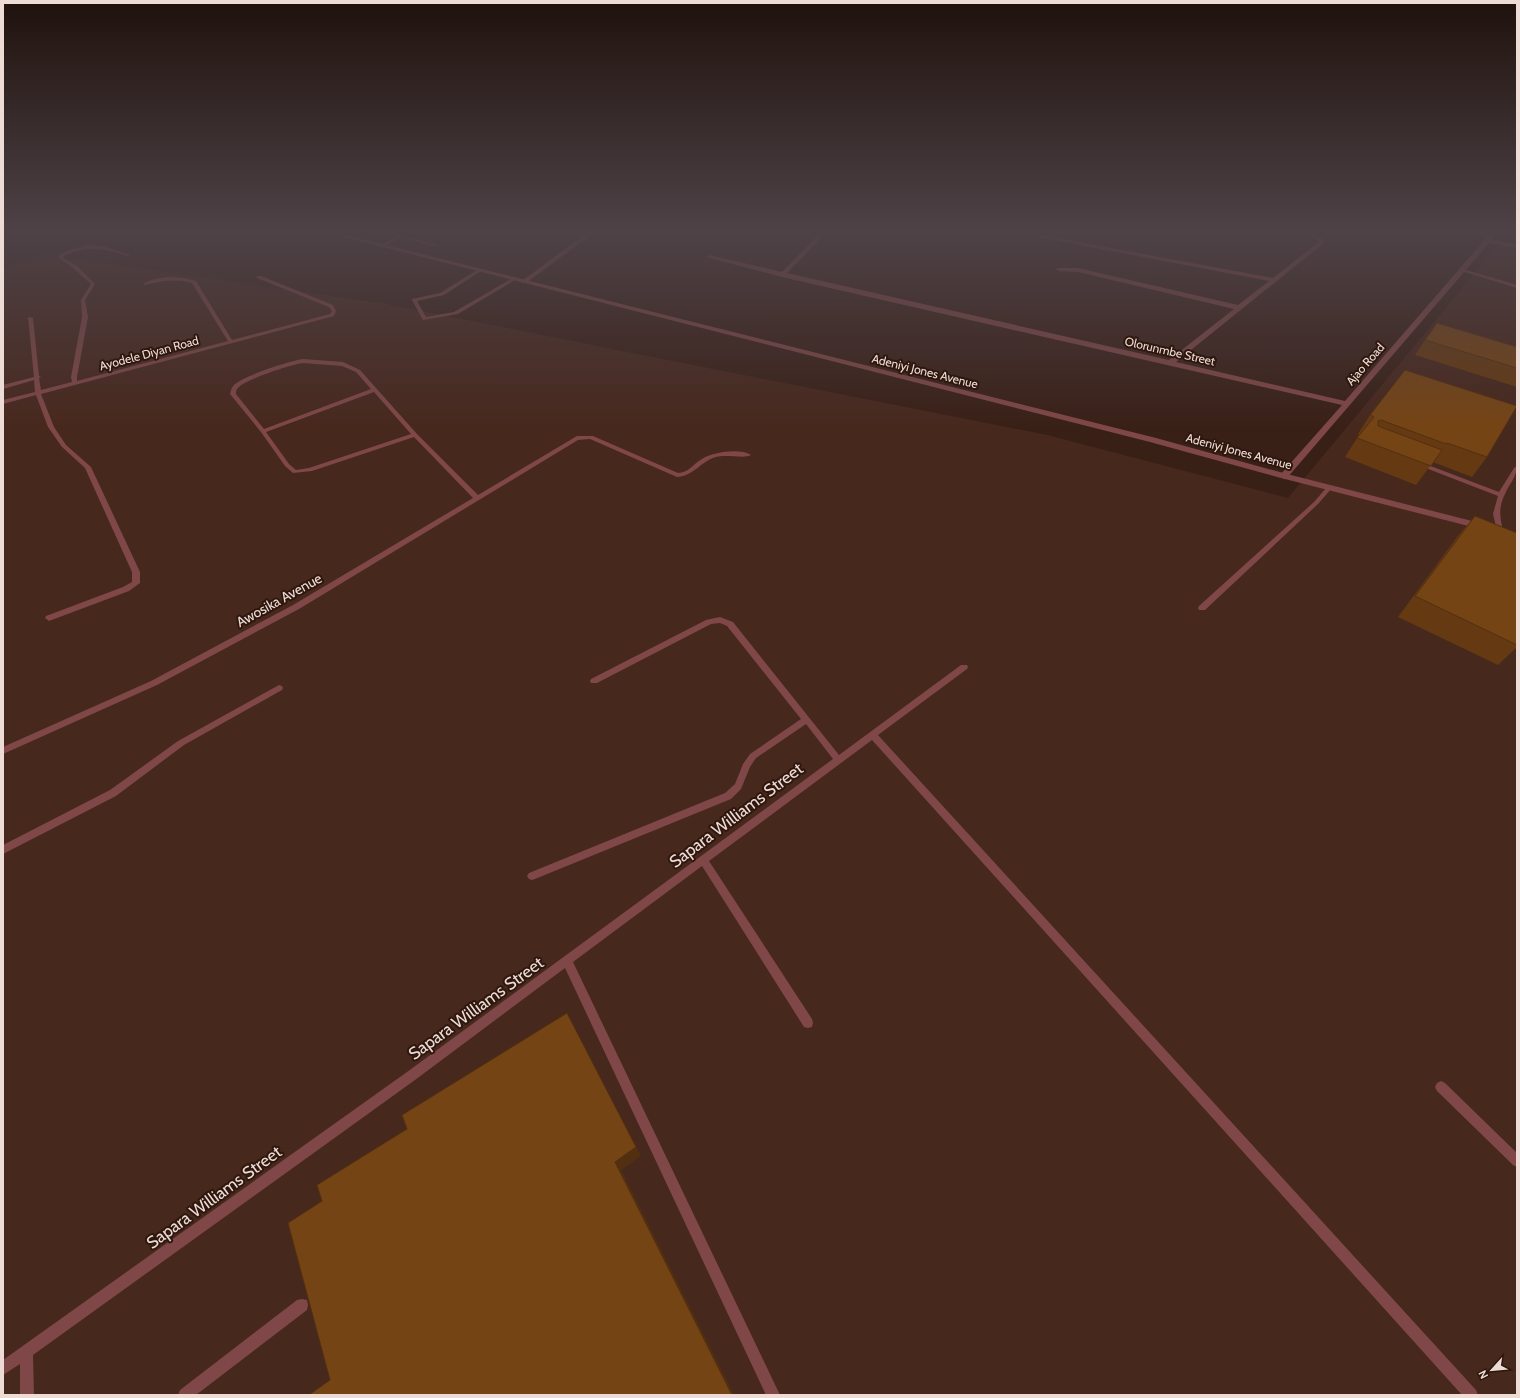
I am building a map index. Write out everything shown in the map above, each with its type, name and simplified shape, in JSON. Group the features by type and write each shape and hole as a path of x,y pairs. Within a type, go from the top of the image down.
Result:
{"street":[{"name":"Adeniyi Jones Avenue","path":"585,297 1153,440 1329,488 1503,532"},
{"name":"Olorunmbe Street","path":"881,297 1171,362 1345,403"},
{"path":"1195,297 1240,308"},
{"path":"1171,362 1254,297"},
{"name":"Ajao Road","path":"1284,476 1345,403 1439,297"}],"lane":[{"path":"75,383 74,377 85,318 83,300 85,297"},
{"path":"204,297 232,342"},
{"name":"Ayodele Diyan Road","path":"3,402 328,316 334,311 331,306 312,297"},
{"path":"427,297 414,300 425,319 456,313 483,297"},
{"path":"30,318 38,377 38,393 51,427 64,446 88,466 136,572 136,583 126,590 49,618"},
{"path":"415,434 310,470 295,472 287,465 263,431 233,394 235,387 243,381 293,362 303,361 344,364 358,370 415,434 477,498"},
{"path":"3,386 38,377"},
{"path":"263,431 375,390"},
{"name":"Awosika Avenue","path":"3,751 154,683 296,607 577,438 591,437 682,476 688,474 702,461 712,456 724,453 748,455"},
{"path":"1411,461 1501,495"},
{"path":"1503,532 1496,514 1501,495 1517,468"},
{"path":"1202,608 1316,503 1329,488"},
{"path":"594,681 709,622 720,620 730,624 838,760"},
{"name":"Sapara Williams Street","path":"3,1368 411,1076 964,667"},
{"path":"3,850 113,793 181,743 279,688"},
{"path":"532,876 728,796 738,789 747,762 806,720"},
{"path":"872,734 1471,1395"},
{"path":"703,860 808,1022"},
{"path":"567,960 773,1395"},
{"path":"1441,1087 1517,1161"},
{"path":"185,1395 302,1305"},
{"path":"26,1352 27,1395"}],"shaded area":[{"path":"3,297 341,297 381,303 1047,435 1288,498 1455,297 1517,297 1517,1395 3,1395"}],"building":[{"path":"1437,323 1517,347 1517,368 1425,340"},
{"path":"1405,370 1517,406 1487,457 1447,443 1446,444 1381,420 1378,421 1378,426 1442,450 1431,466 1357,438 1374,417 1370,415"},
{"path":"1475,516 1517,533 1517,645 1415,596"},
{"path":"567,1013 636,1147 615,1162 732,1395 309,1395 330,1380 288,1223 322,1201 317,1185 407,1129 402,1115"}]}
